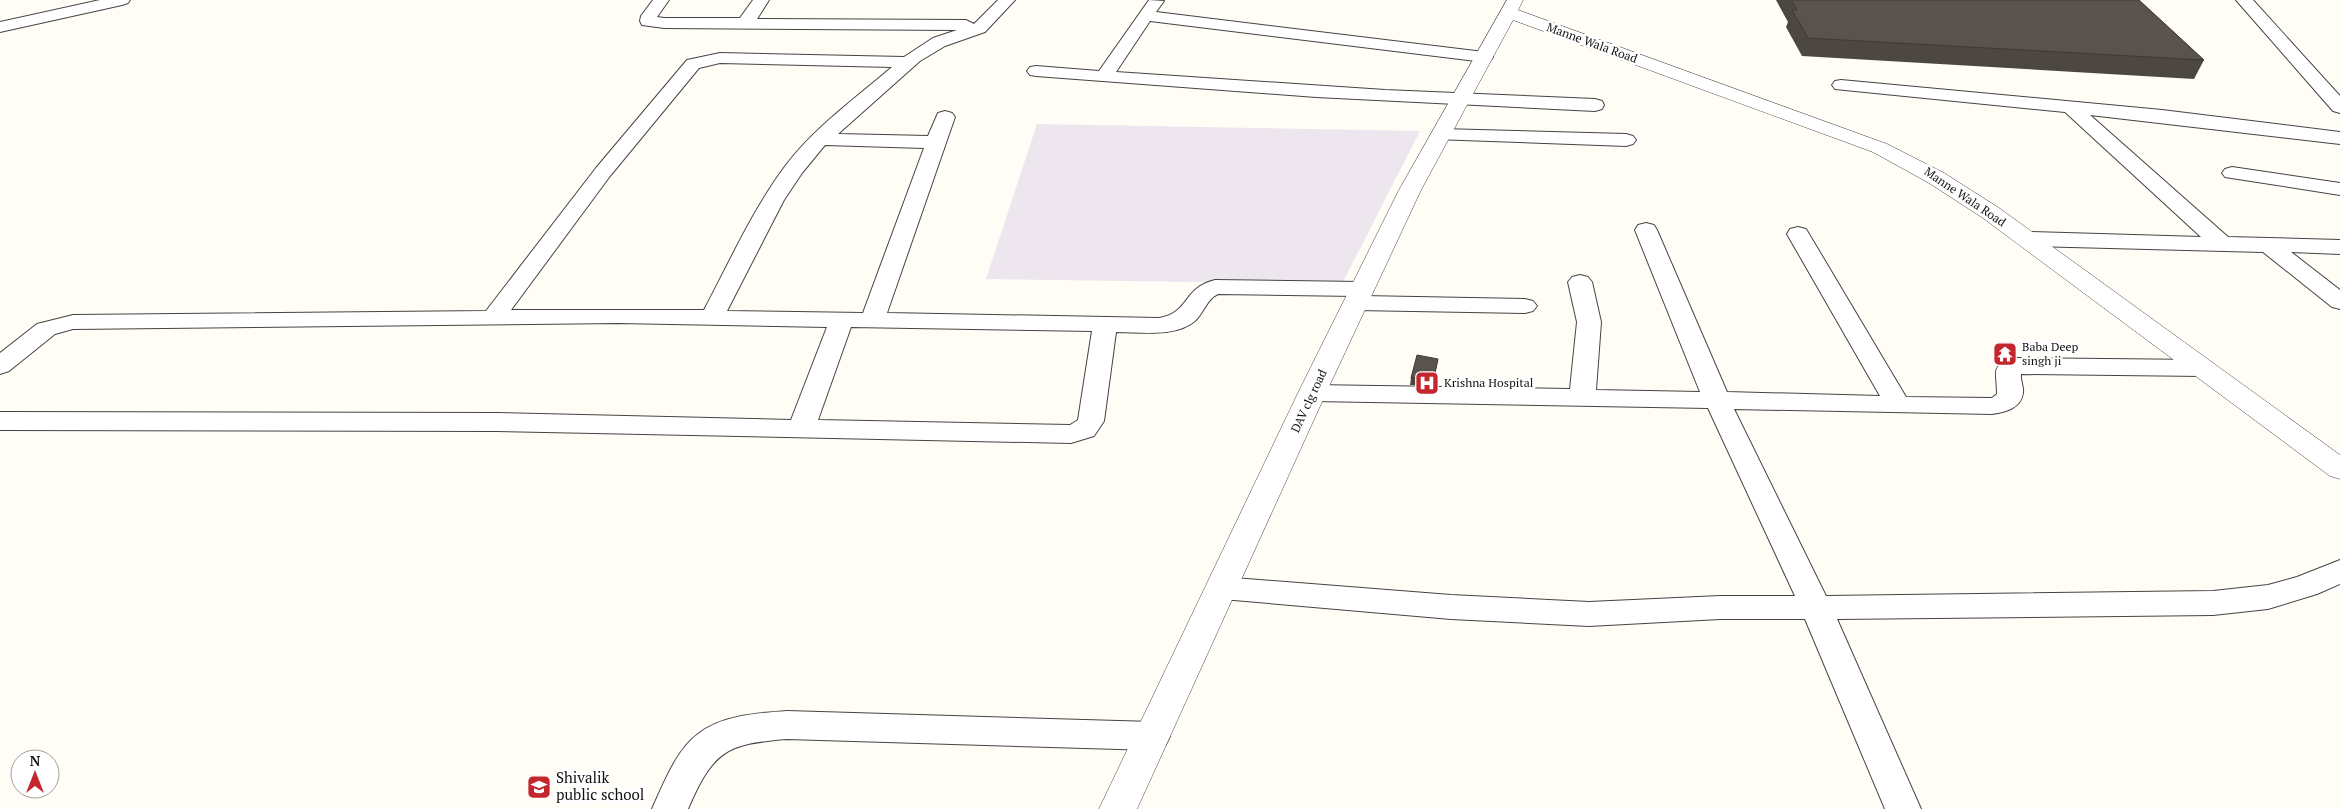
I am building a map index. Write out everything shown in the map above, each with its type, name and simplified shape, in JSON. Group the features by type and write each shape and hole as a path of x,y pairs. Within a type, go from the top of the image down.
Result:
{"street":[{"path":"0,27 122,0"},
{"path":"661,0 649,16 648,21 664,23 745,24 984,24"},
{"path":"745,24 760,0"},
{"path":"711,319 773,200 794,169 820,139 909,62 939,42 974,31 984,24 1007,0"},
{"path":"1104,76 1157,0"},
{"path":"2244,0 2332,91 2340,107"},
{"name":"DAV clg road","path":"1118,809 1312,393 1410,190 1512,6"},
{"name":"Manne Wala Road","path":"1512,6 1880,148 1916,164 1946,182 2028,239 2340,470"},
{"path":"1146,16 1484,57"},
{"path":"0,36 26,21"},
{"path":"493,318 603,172 693,64 700,60 720,58 909,62"},
{"path":"1036,71 1190,84 1460,100 1595,105"},
{"path":"1841,85 2162,116 2340,138"},
{"path":"2071,108 2222,244"},
{"path":"874,319 945,117"},
{"path":"1441,135 1626,140"},
{"path":"820,139 936,142"},
{"path":"2232,173 2340,189"},
{"path":"1646,230 1717,400 1816,608 1903,809"},
{"path":"1798,234 1898,405"},
{"path":"2028,239 2340,247"},
{"path":"2268,245 2340,302"},
{"path":"1580,282 1589,322 1582,398"},
{"path":"0,366 46,330 73,322 618,316 1159,325 1180,322 1187,318 1202,293 1215,286 1525,306"},
{"path":"800,429 842,319"},
{"path":"0,421 496,422 1055,435 1084,430 1092,421 1105,325"},
{"path":"1312,393 1717,400 1966,407 2000,405 2006,402 2010,396 2008,370 2017,366 2202,368"},
{"path":"1222,588 1451,608 1533,612 1650,613 1705,608 2213,603 2268,597 2306,586 2340,571"},
{"path":"670,809 695,763 711,743 743,730 787,725 1152,736"}],"shaded area":[{"path":"1037,124 1420,131 1342,284 986,279"}],"building":[{"path":"1791,0 2139,0 2204,60 1808,38 1792,10 1797,10"},
{"path":"1417,355 1438,359 1434,378 1411,378"}],"place":[{"name":"Baba Deep singh ji","path":"2005,354"},
{"name":"Krishna Hospital","path":"1427,383"},
{"name":"Shivalik public school","path":"539,787"}]}
